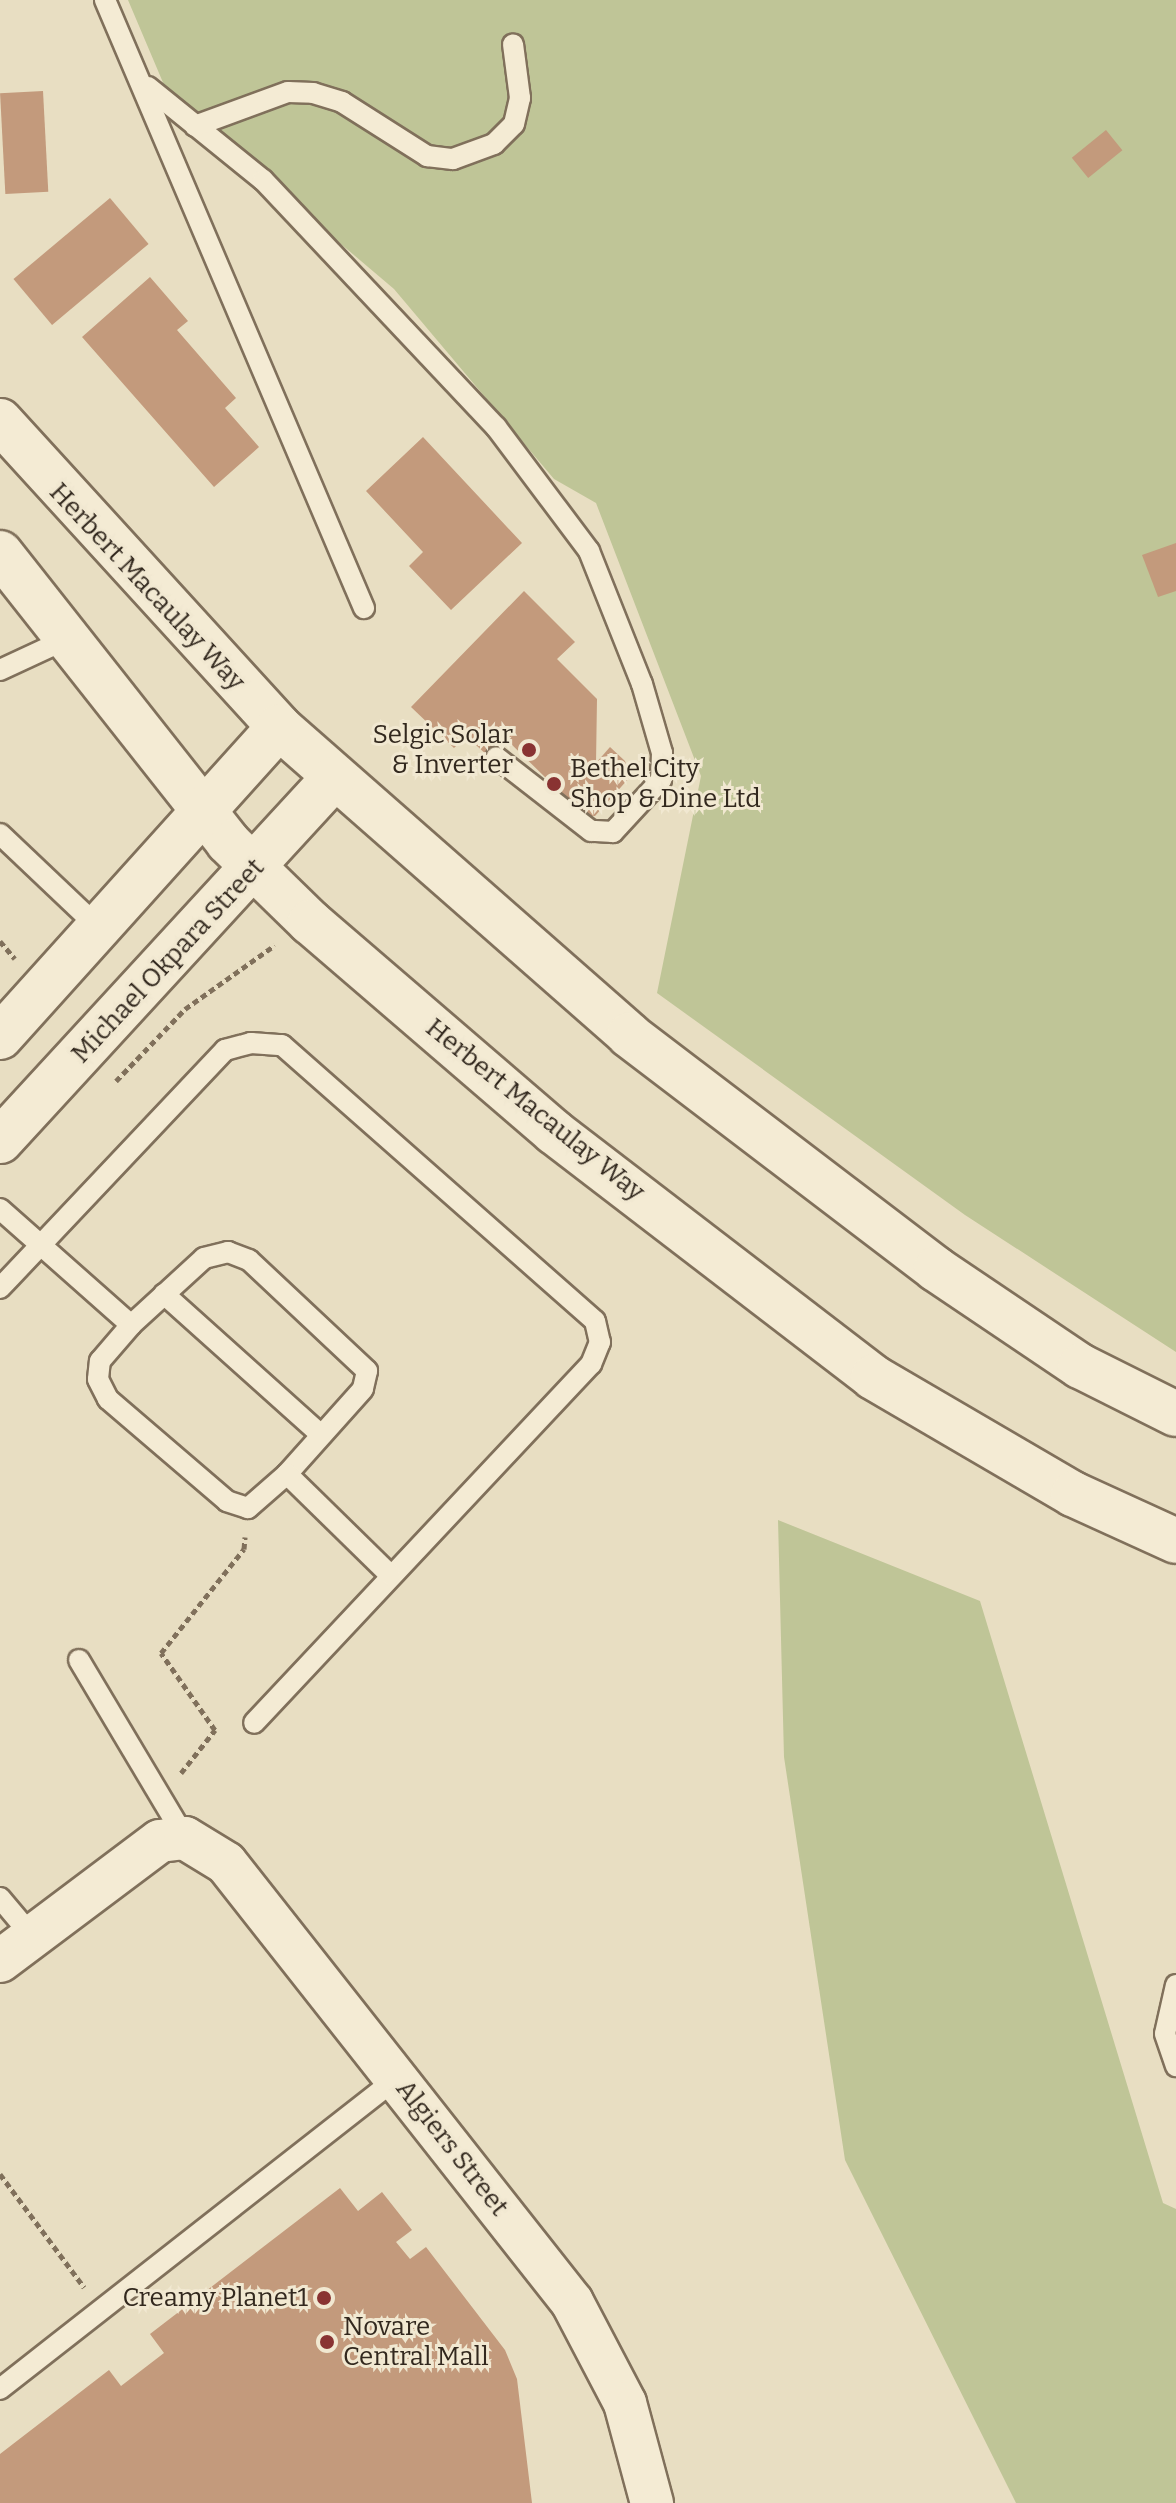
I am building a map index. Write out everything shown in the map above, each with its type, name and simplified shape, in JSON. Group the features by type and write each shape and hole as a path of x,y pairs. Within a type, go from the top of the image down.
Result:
{"main road":[{"name":"Herbert Macaulay Way","path":"0,421 279,727 333,779 629,1035 936,1269 1080,1366 1176,1414"},
{"name":"Herbert Macaulay Way","path":"0,553 71,637 205,816 310,922 554,1132 873,1377 1073,1494 1176,1541"},
{"path":"0,1037 97,926 205,816 279,727"},
{"name":"Michael Okpara Street","path":"0,1141 256,867 333,779"}],"street":[{"path":"0,1961 138,1852 185,1838"},
{"name":"Algiers Street","path":"185,1838 226,1863 572,2302 625,2403 652,2503"}],"lane":[{"path":"105,0 148,87 364,608"},
{"path":"195,126 288,92 313,93 342,102 427,156 453,159 494,144 514,124 520,98 513,44"},
{"path":"148,87 263,180 496,427 589,551 642,684 662,753 661,780 648,802 613,832 591,831 496,757"},
{"path":"0,670 71,637"},
{"path":"0,834 97,926"},
{"path":"0,1288 225,1050 282,1045 595,1321 600,1342 591,1364 254,1723"},
{"path":"0,1209 131,1325"},
{"path":"228,1252 249,1260 343,1343 367,1371 365,1380 321,1435 287,1474 248,1508 227,1501 108,1399 98,1379 100,1361 131,1325 164,1294 204,1258 228,1252"},
{"path":"164,1294 321,1435"},
{"path":"287,1474 390,1575"},
{"path":"79,1660 185,1838"},
{"path":"0,1898 32,1936"},
{"path":"1176,1985 1165,2034 1176,2066"},
{"path":"0,2389 397,2078"}],"path":[{"path":"109,1089 185,1009 310,922"},
{"path":"160,1792 215,1730 161,1653 244,1549 248,1508"},
{"path":"0,2174 101,2310"}],"green space":[{"path":"128,0 1176,0 1176,1352 965,1215 657,993 701,776 596,503 554,479 394,289 170,99"},
{"path":"778,1520 980,1601 1163,2203 1176,2209 1176,2503 1016,2503 845,2160 784,1757"}],"building":[{"path":"43,91 48,192 5,194 0,93"},
{"path":"1106,130 1122,150 1088,178 1072,158"},
{"path":"110,198 149,244 52,325 13,279"},
{"path":"150,277 188,321 177,330 236,398 225,408 259,447 214,487 82,337"},
{"path":"423,437 522,543 451,610 409,566 423,552 366,491"},
{"path":"1176,543 1176,591 1158,597 1142,555"},
{"path":"524,591 575,642 557,659 597,699 596,763 610,747 625,761 630,777 595,816 571,817 542,788 549,781 505,738 488,756 466,736 454,748 411,707"},
{"name":"Novare Central Mall","path":"340,2188 358,2211 382,2192 412,2230 396,2242 410,2259 426,2247 505,2350 517,2379 532,2503 0,2503 0,2454 109,2370 121,2386 164,2353 150,2334"}],"place":[{"name":"Selgic Solar & Inverter","path":"529,750"},
{"name":"Bethel City Shop & Dine Ltd","path":"554,784"},
{"name":"Creamy Planet1","path":"324,2298"},
{"name":"Novare Central Mall","path":"327,2342"}]}
